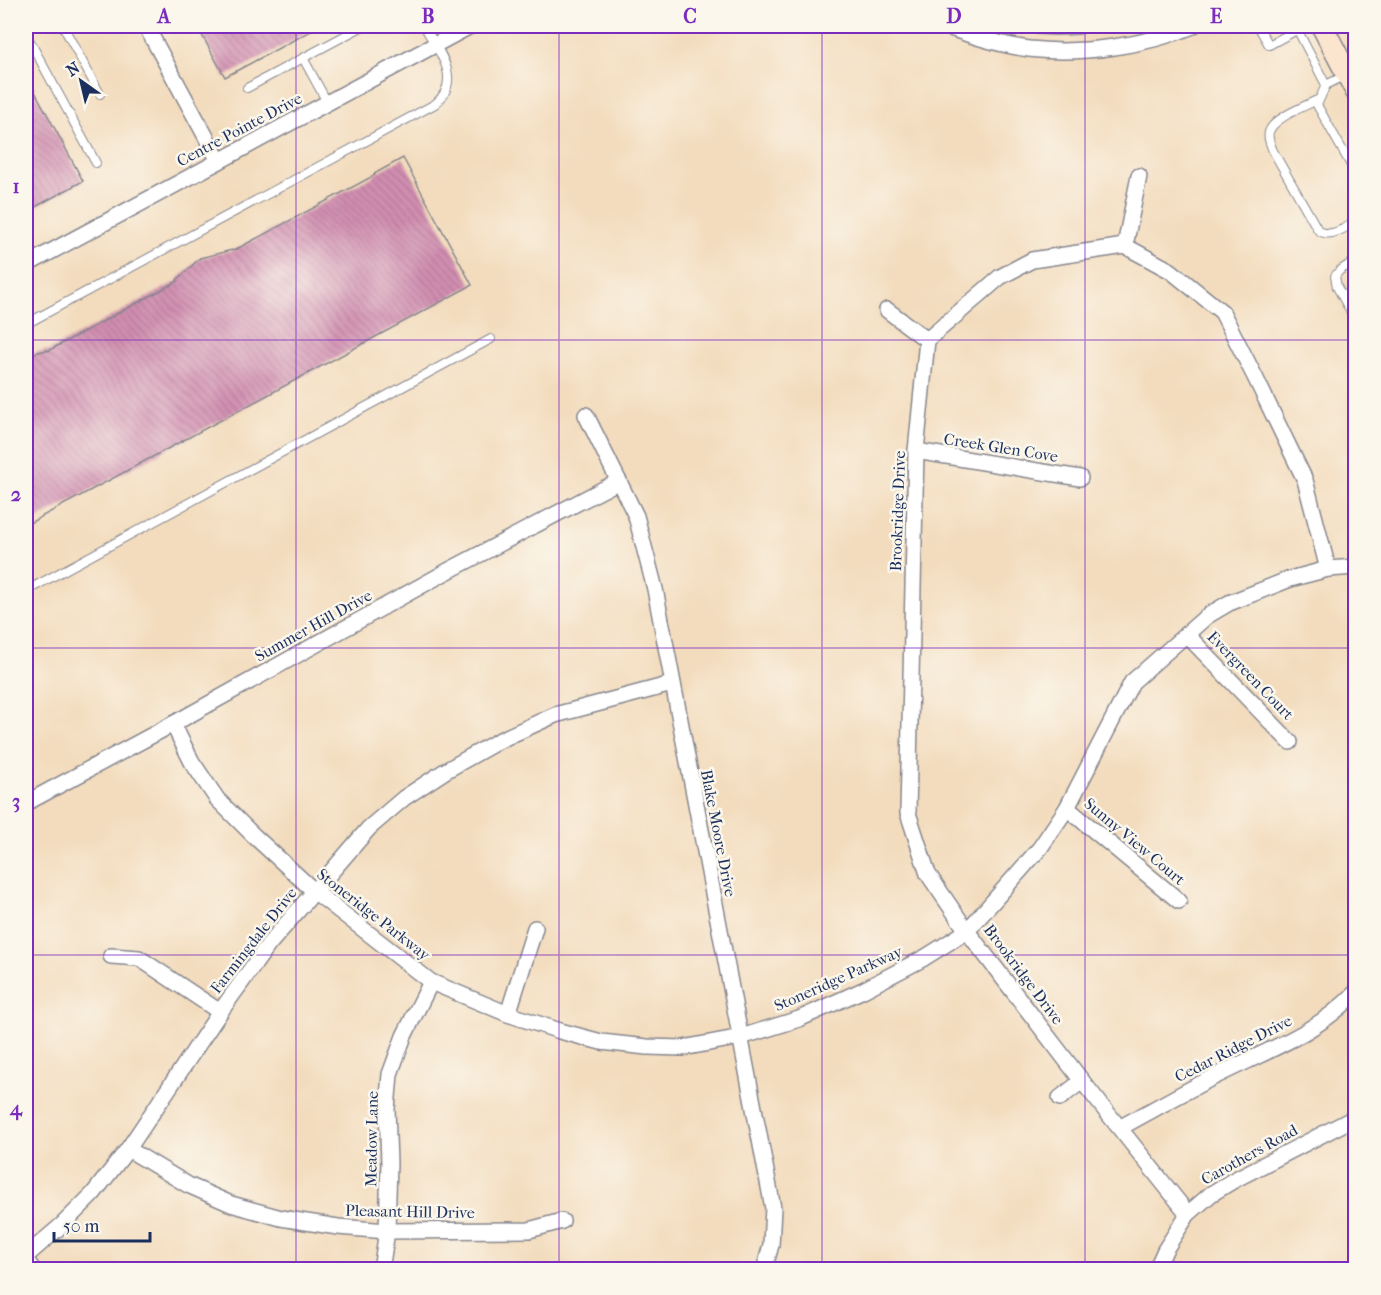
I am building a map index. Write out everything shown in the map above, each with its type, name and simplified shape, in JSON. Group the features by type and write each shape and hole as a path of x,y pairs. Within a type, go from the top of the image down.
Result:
{"main road":[{"path":"1322,26 1351,83"}],"street":[{"path":"146,26 219,161"},
{"name":"Centre Pointe Drive","path":"26,265 470,26"},
{"path":"945,26 987,32 1011,46 1031,49 1082,50 1142,41 1193,26"},
{"path":"1038,26 1079,26"},
{"path":"1125,246 1139,176"},
{"path":"887,310 927,340 1000,277 1032,261 1125,246 1171,271 1222,312 1305,480 1328,569"},
{"name":"Brookridge Drive","path":"927,340 916,451 908,813 928,874 968,931 1188,1214"},
{"name":"Blake Moore Drive","path":"586,415 636,516 655,589 773,1208 771,1245 764,1269"},
{"name":"Creek Glen Cove","path":"916,451 1080,478"},
{"name":"Summer Hill Drive","path":"26,803 446,572 619,480"},
{"name":"Stoneridge Parkway","path":"173,724 192,762 217,799 253,835 314,891 431,982 508,1014 600,1042 683,1048 741,1037 799,1019 863,990 924,958 968,931 1040,848 1067,808 1132,681 1207,616 1229,603 1290,579 1328,569 1356,567"},
{"name":"Evergreen Court","path":"1186,634 1290,742"},
{"name":"Farmingdale Drive","path":"26,1258 93,1194 128,1149 268,944 369,828 404,798 445,771 500,741 555,715 672,684"},
{"name":"Sunny View Court","path":"1067,808 1179,901"},
{"path":"508,1014 535,928"},
{"path":"111,956 139,958 220,1012"},
{"name":"Meadow Lane","path":"381,1269 387,1231 389,1163 387,1109 390,1074 404,1036 431,982"},
{"name":"Cedar Ridge Drive","path":"1120,1128 1215,1076 1296,1037 1325,1020 1356,992"},
{"path":"1060,1098 1083,1081"},
{"name":"Carothers Road","path":"1156,1269 1188,1214 1211,1194 1356,1118"},
{"name":"Pleasant Hill Drive","path":"128,1149 188,1185 231,1204 281,1218 338,1227 387,1231 529,1230 562,1221"},
{"path":"26,1258 33,1269"}],"lane":[{"path":"63,26 100,94"},
{"path":"247,88 363,26"},
{"path":"26,324 435,104 445,93 448,79 446,65 424,26"},
{"path":"1258,26 1269,45 1300,27 1326,85"},
{"path":"26,34 96,163"},
{"path":"303,58 327,102"},
{"path":"1326,85 1351,83"},
{"path":"1326,85 1317,105 1356,174"},
{"path":"1319,99 1282,118 1269,132 1269,139 1273,151 1318,230 1330,235 1356,222"},
{"path":"1356,260 1335,276 1337,287 1356,321"},
{"path":"26,591 491,339"}],"building":[{"path":"197,26 320,26 225,77"},
{"path":"26,75 83,181 26,212"},
{"path":"403,158 472,285 26,525 26,355 48,351 178,281 200,258 233,251"}]}
